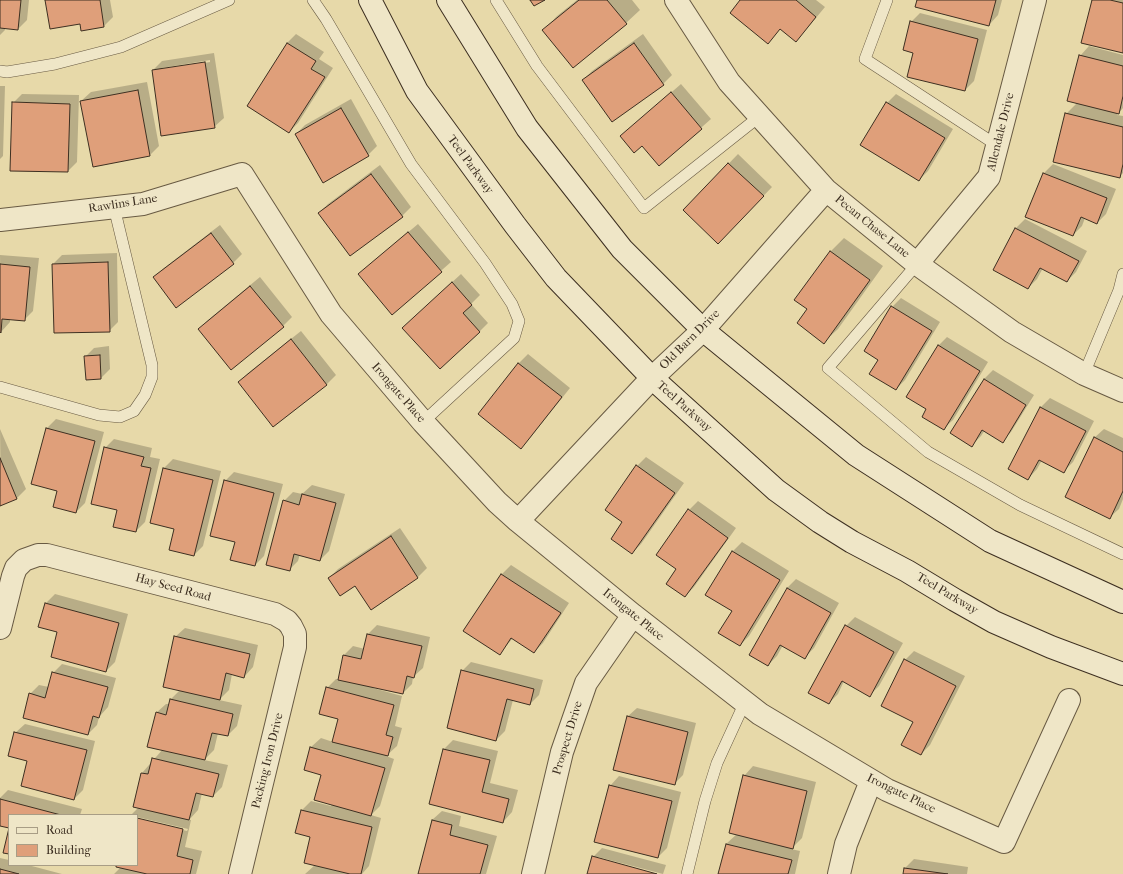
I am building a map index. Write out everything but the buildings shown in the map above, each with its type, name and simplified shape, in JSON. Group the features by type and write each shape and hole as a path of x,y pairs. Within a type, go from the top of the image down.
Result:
{"street":[{"name":"Teel Parkway","path":"370,0 417,91 514,225 556,278 652,378 776,490 820,522 846,538 907,571 994,622 1051,647 1123,674"},
{"path":"448,0 527,128 622,249 703,330 856,455 990,541 1123,602"},
{"name":"Pecan Chase Lane","path":"676,0 729,82 826,190 917,264 1012,332 1084,374 1123,391"},
{"name":"Allendale Drive","path":"917,264 989,177 1035,0"},
{"name":"Irongate Place","path":"242,174 331,314 423,422 497,502 633,615 760,714 887,790 1004,842 1069,700"},
{"name":"Rawlins Lane","path":"0,220 143,204 242,174"},
{"name":"Old Barn Drive","path":"518,521 652,378 703,330 826,190"},
{"name":"Hay Seed Road","path":"0,628 14,572 19,564 30,556 38,554 47,555 275,614 287,621 291,626 296,639 295,647"},
{"name":"Prospect Drive","path":"533,874 562,752 586,683 633,615"},
{"name":"Packing Iron Drive","path":"240,874 295,647"},
{"path":"839,874 846,844 871,781"}],"lane":[{"path":"0,72 55,64 121,47 229,0"},
{"path":"313,0 326,19 411,164 485,263 512,304 519,321 514,338 423,422"},
{"path":"496,0 537,66 644,208 760,116"},
{"path":"887,0 865,59 998,146"},
{"path":"0,387 99,415 120,417 134,411 145,395 152,377 152,365 114,207"},
{"path":"917,264 828,368 928,452 1020,505 1123,554"},
{"path":"1084,374 1119,290 1123,274"},
{"path":"687,874 705,801 717,763 745,702"}]}
